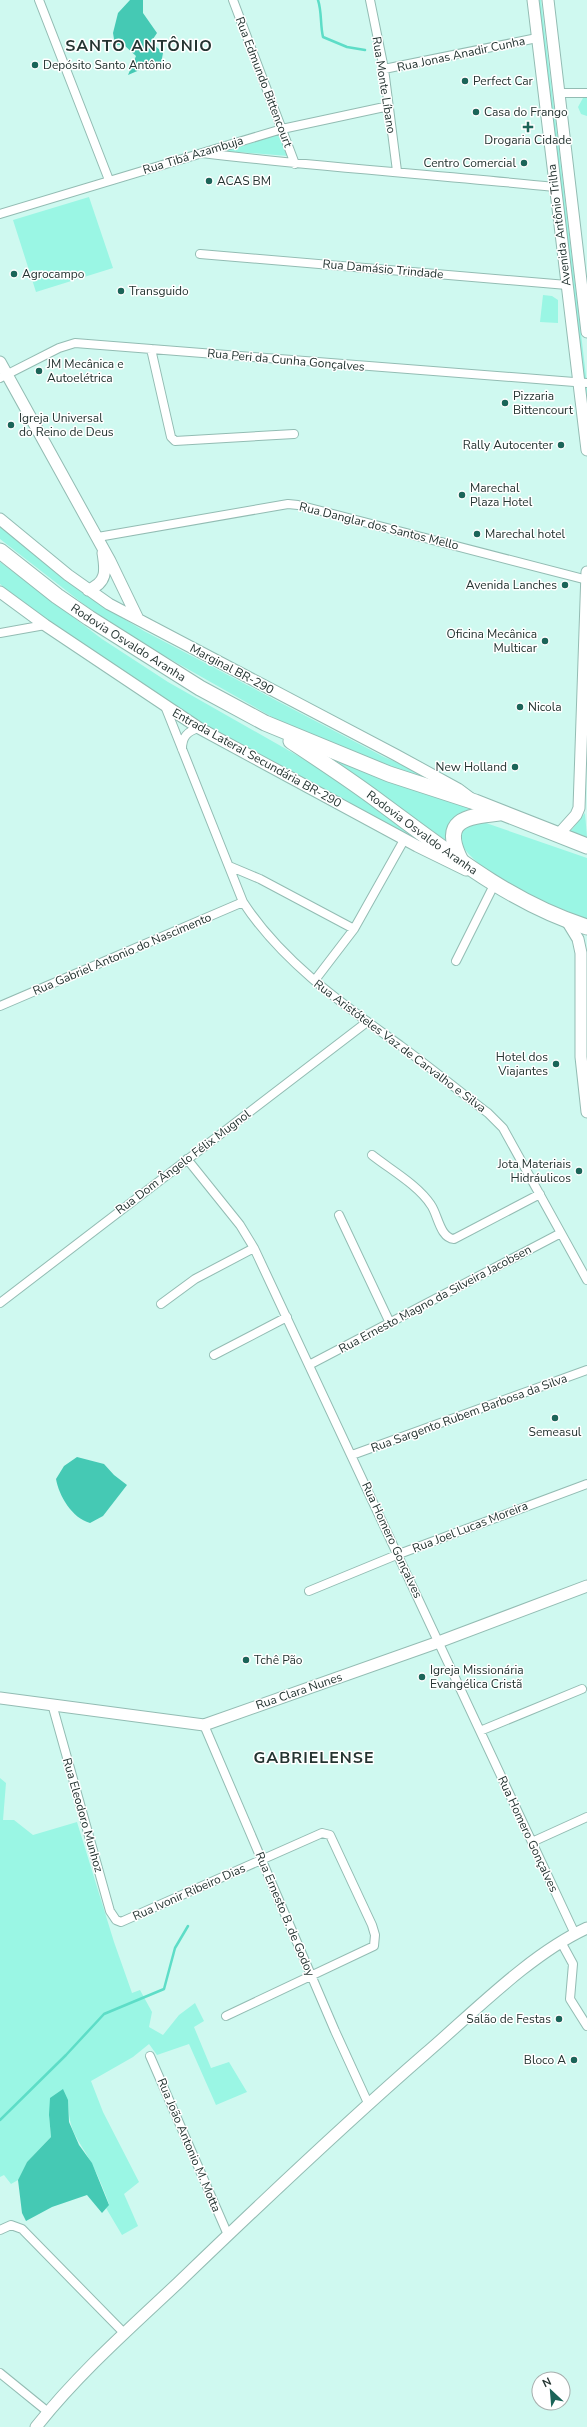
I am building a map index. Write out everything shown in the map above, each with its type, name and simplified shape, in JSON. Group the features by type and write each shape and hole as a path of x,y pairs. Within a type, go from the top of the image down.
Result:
{"highway":[{"name":"Rodovia Osvaldo Aranha","path":"0,551 57,596 88,618 200,688 265,723 389,774 475,802 587,846"},
{"name":"Rodovia Osvaldo Aranha","path":"265,723 377,800 462,862 490,880 526,901 567,921 587,927"},
{"path":"462,862 453,841 454,830 457,825 470,816 502,813"}],"main road":[{"name":"Avenida Antônio Trilha","path":"533,0 567,285 584,383 587,450"},
{"name":"Avenida Antônio Trilha","path":"548,0 587,332"},
{"path":"0,362 4,376 100,542 138,619"},
{"name":"Marginal BR-290","path":"0,519 88,590 138,619 396,755 458,789 475,802"},
{"path":"88,590 99,585 105,576 100,542"},
{"path":"558,835 583,808 587,572"},
{"name":"Entrada Lateral Secundária BR-290","path":"0,592 45,625 199,728 404,840 458,867 490,880"},
{"path":"567,921 578,939 581,953 581,1057 587,1112"},
{"path":"581,1010 587,993"},
{"name":"Rua Clara Nunes","path":"0,1698 204,1725 440,1642 587,1586"},
{"path":"36,2427 79,2378 368,2103 520,1973 561,1942 587,1928"}],"street":[{"path":"39,0 109,180"},
{"name":"Rua Edmundo Bittencourt","path":"233,0 295,164"},
{"name":"Rua Monte Líbano","path":"370,0 384,69 397,171"},
{"name":"Rua Jonas Anadir Cunha","path":"384,69 537,38"},
{"path":"559,93 587,92"},
{"name":"Rua Tibá Azambuja","path":"0,214 197,153 282,129 389,106"},
{"path":"197,153 295,164 397,171 555,187"},
{"name":"Rua Damásio Trindade","path":"200,254 567,285"},
{"name":"Rua Peri da Cunha Gonçalves","path":"4,376 52,351 74,343 584,383"},
{"path":"151,349 171,437 175,441 294,434"},
{"name":"Rua Danglar dos Santos Mello","path":"100,542 288,504 298,505 587,580"},
{"path":"0,633 45,625"},
{"name":"Rua Aristóteles Vaz de Carvalho e Silva","path":"165,706 243,902 269,938 315,980 367,1022 488,1113 503,1128 587,1280"},
{"path":"182,750 184,737 192,730 199,728"},
{"path":"315,980 354,929 404,840"},
{"path":"229,866 260,879 354,929"},
{"path":"456,961 490,880"},
{"name":"Rua Gabriel Antonio do Nascimento","path":"0,1006 243,902"},
{"name":"Rua Dom Ângelo Félix Mugnol","path":"0,1304 367,1022"},
{"path":"372,1155 425,1196 432,1206 447,1237 454,1239 540,1194"},
{"name":"Rua Homero Gonçalves","path":"187,1159 240,1225 254,1248 399,1554 575,1934"},
{"path":"339,1215 390,1323"},
{"name":"Rua Ernesto Magno da Silveira Jacobsen","path":"309,1366 561,1233"},
{"path":"161,1304 195,1279 254,1248"},
{"path":"214,1355 287,1318"},
{"name":"Rua Sargento Rubem Barbosa da Silva","path":"352,1455 587,1370"},
{"name":"Rua Joel Lucas Moreira","path":"309,1591 399,1554 587,1484"},
{"path":"480,1731 582,1689"},
{"name":"Rua Eleodoro Munhoz","path":"52,1704 110,1911 116,1920 121,1922"},
{"name":"Rua Ernesto B. de Godoy","path":"204,1725 368,2103"},
{"path":"532,1842 587,1816"},
{"name":"Rua Ivonir Ribeiro Dias","path":"121,1922 322,1833 330,1835 372,1925 376,1942 374,1946 312,1976"},
{"path":"561,1942 573,1964 570,1999 587,2026"},
{"path":"226,2016 312,1976"},
{"name":"Rua João Antonio M. Motta","path":"150,2056 228,2235"},
{"path":"0,2230 11,2225 22,2229 125,2334"},
{"path":"0,2373 48,2412"}],"green space":[{"path":"130,0 143,0 143,13 157,33 151,42 163,53 160,69 142,69 128,75 136,56 124,45 115,45 113,33 118,13"},
{"path":"539,0 541,0 587,384 587,414"},
{"path":"583,98 587,98 587,116 581,114 578,107"},
{"path":"280,134 288,156 225,151"},
{"path":"89,197 113,268 36,292 13,220"},
{"path":"543,295 552,296 558,300 558,323 540,322"},
{"path":"0,527 106,608 144,631 384,757 420,772 451,789 421,780 297,731 147,646 86,606 0,539"},
{"path":"0,562 102,639 168,682 337,778 444,854 172,707 58,630 0,584"},
{"path":"320,750 473,808 460,813 452,820 449,830 450,843 324,756"},
{"path":"585,813 587,837 570,832"},
{"path":"483,822 587,858 587,919 553,906 515,887 496,876 467,852 458,838 461,827"},
{"path":"77,1457 104,1464 114,1475 127,1485 103,1516 90,1523 83,1520 67,1506 60,1492 56,1479 64,1466"},
{"path":"0,1778 6,1783 3,1820 14,1820 33,1835 77,1822 114,1942 132,1993 140,1990 152,2012 149,2027 163,2035 179,2015 195,2003 204,2021 194,2027 211,2068 229,2062 247,2092 216,2105 189,2044 157,2055 149,2044 133,2057 91,2081 103,2112 139,2182 124,2194 138,2226 122,2235 106,2208 109,2204 99,2179 72,2128 68,2100 49,2115 51,2137 27,2162 18,2180 11,2184 4,2175 0,2177"},
{"path":"63,2089 68,2100 69,2122 79,2145 92,2163 109,2205 102,2213 87,2195 52,2207 26,2221 22,2213 18,2180 27,2162 51,2137 49,2115 50,2098"}],"waterway":[{"path":"318,0 323,37 347,47 365,50"},
{"path":"0,2120 66,2055 104,2014 164,1989 175,1948 188,1926"}],"place":[{"name":"Depósito Santo Antônio","path":"35,65"},
{"name":"Perfect Car","path":"465,81"},
{"name":"Casa do Frango","path":"476,112"},
{"name":"Drogaria Cidade","path":"528,127"},
{"name":"Centro Comercial","path":"524,163"},
{"name":"ACAS BM","path":"209,181"},
{"name":"Agrocampo","path":"14,274"},
{"name":"Transguido","path":"121,291"},
{"name":"JM Mecânica e Autoelétrica","path":"39,371"},
{"name":"Pizzaria Bittencourt","path":"505,403"},
{"name":"Igreja Universal do Reino de Deus","path":"11,425"},
{"name":"Rally Autocenter","path":"561,445"},
{"name":"Marechal Plaza Hotel","path":"462,495"},
{"name":"Marechal hotel","path":"477,534"},
{"name":"Avenida Lanches","path":"565,585"},
{"name":"Oficina Mecânica Multicar","path":"545,641"},
{"name":"Nicola","path":"520,707"},
{"name":"New Holland","path":"515,767"},
{"name":"Hotel dos Viajantes","path":"556,1064"},
{"name":"Jota Materiais Hidráulicos","path":"579,1171"},
{"name":"Semeasul","path":"555,1418"},
{"name":"Tchê Pão","path":"246,1660"},
{"name":"Igreja Missionária Evangélica Cristã","path":"422,1677"},
{"name":"Salão de Festas","path":"559,2019"},
{"name":"Bloco A","path":"574,2060"}],"district":[{"name":"SANTO ANTÔNIO","path":"139,45"},
{"name":"GABRIELENSE","path":"314,1757"}]}
